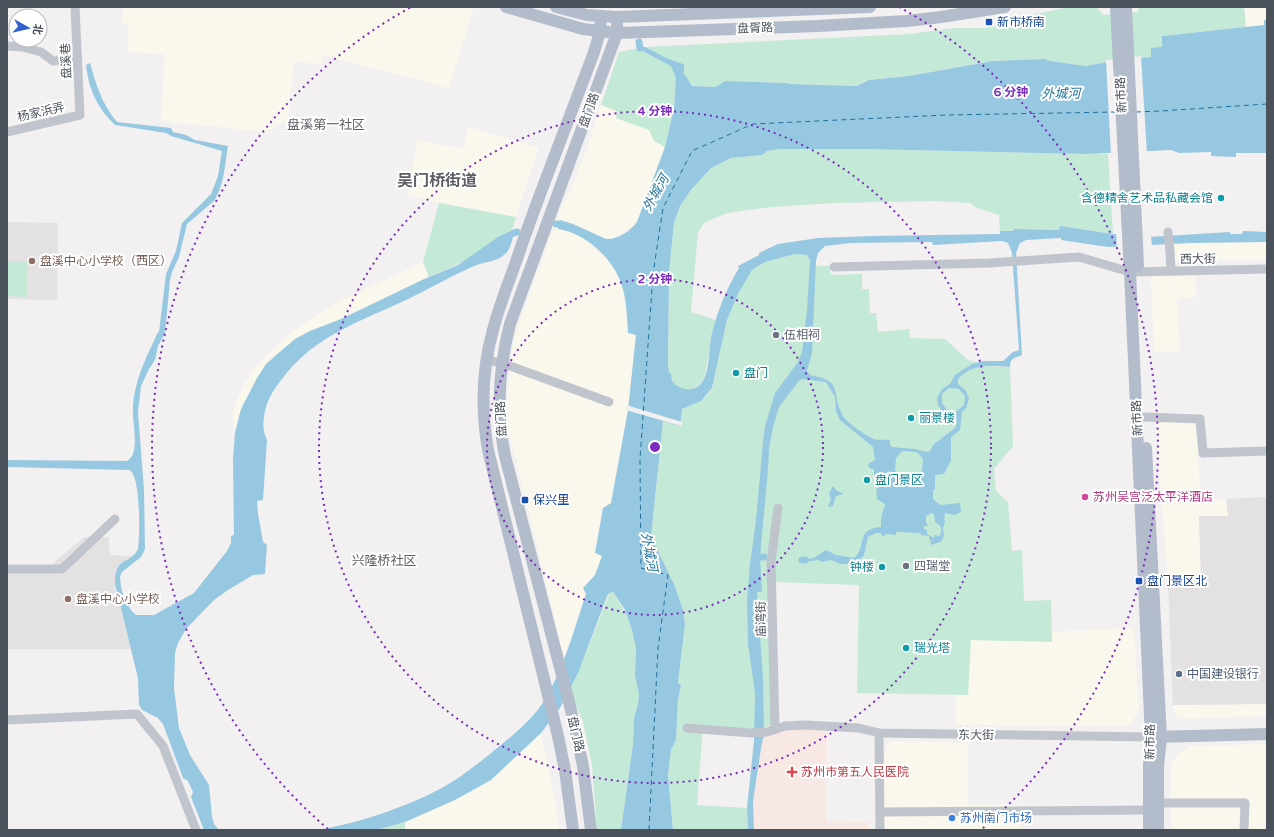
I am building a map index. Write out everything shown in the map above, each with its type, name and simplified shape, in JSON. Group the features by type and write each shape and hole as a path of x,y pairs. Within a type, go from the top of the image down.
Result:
{"main road":[{"name":"盘胥路","path":"506,7 600,32 617,33 818,26 900,21 941,17 1005,7"},
{"name":"盘胥路","path":"556,7 601,17 870,7"},
{"path":"941,17 978,7"},
{"name":"新市路","path":"1116,7 1133,249"},
{"name":"新市路","path":"1126,7 1133,249 1158,766 1149,830"},
{"name":"盘门路","path":"573,830 565,770 558,736 488,450 483,415 486,360 493,330 530,223 594,52 600,32 601,17"},
{"name":"盘门路","path":"592,830 583,766 570,706 513,490 500,430 499,408 502,363 512,317 617,33 617,17"},
{"name":"新市路","path":"1134,272 1145,417 1156,737"},
{"name":"东大街","path":"1156,737 1267,734"},
{"name":"新市路","path":"1153,806 1158,830"}],"street":[{"name":"盘溪巷","path":"76,7 80,115"},
{"path":"818,8 818,26"},
{"path":"7,46 22,47 42,52 53,61 78,58"},
{"name":"杨家浜弄","path":"7,132 80,115"},
{"path":"1168,232 1171,271"},
{"name":"西大街","path":"834,267 1012,262 1079,257 1134,272 1267,269"},
{"path":"486,360 502,363 609,402"},
{"path":"1145,417 1200,419 1203,453 1267,451"},
{"name":"庙湾街","path":"771,731 771,562 778,508"},
{"path":"7,569 62,568 115,519"},
{"path":"7,720 136,714 163,746 196,830"},
{"name":"东大街","path":"687,728 751,733 771,731 789,726 805,725 859,728 879,733 1156,737"},
{"path":"879,733 880,830"},
{"path":"880,812 1245,804 1244,830"}],"shaded area":[{"path":"123,7 474,7 449,88 322,55 321,64 294,62 288,119 265,132 161,121 165,54 128,52 128,24 122,24"},
{"path":"1244,7 1267,7 1267,20 1264,21 1264,25 1247,27"},
{"path":"601,105 617,111 616,118 649,130 654,141 665,147 637,222 632,228 611,239 606,239 590,231 587,241 611,264 618,275 623,288 628,333 636,334 628,410 611,503 603,508 595,552 602,556 595,575 583,588 586,594 564,658 508,427 507,399 512,347 519,323 562,206 571,190 589,143"},
{"path":"468,127 539,148 516,217 408,196 417,140 463,149"},
{"name":"盘溪中心小学校（西区）","path":"7,222 58,223 57,300 7,299"},
{"path":"1267,242 1267,260 1173,260 1171,243"},
{"path":"423,262 429,277 341,319 310,331 286,346 275,355 266,364 246,399 238,416 235,433 233,417 235,404 246,381 256,366 292,331 338,302"},
{"path":"1195,276 1196,297 1177,299 1180,351 1154,352 1151,277"},
{"path":"1195,413 1201,500 1226,499 1228,516 1199,516 1201,580 1168,582 1155,414"},
{"path":"1264,497 1267,499 1267,704 1173,705 1168,582 1201,580 1199,516 1228,516 1226,499"},
{"name":"盘溪中心小学校","path":"84,537 109,537 110,555 132,556 119,565 115,580 115,588 131,649 7,649 7,572 43,572"},
{"path":"1134,628 1139,712 1128,726 956,725 956,695 968,695 971,640 1051,642 1052,632"},
{"path":"1267,704 1267,716 1186,719 1177,716 1174,712 1173,705"},
{"name":"苏州市第五人民医院","path":"827,730 826,821 869,822 869,830 754,830 753,801 764,736 774,731"},
{"path":"541,733 555,799 559,830 405,830 405,822 473,791 516,757"},
{"path":"896,741 968,743 968,804 1020,805 1021,830 883,830 884,758 887,746"},
{"path":"1267,744 1267,830 1171,830 1171,764 1179,753 1190,746"}],"green space":[{"path":"1069,7 1096,7 1103,15 1138,12 1139,7 1244,7 1246,27 1162,36 1162,47 1151,57 1086,66 1045,59 993,61 909,76 869,80 857,86 725,81 715,87 692,86 686,76 675,90 674,108 665,147 654,141 649,130 616,118 617,111 601,105 619,52 645,47 910,34 955,28 985,28 1001,25 1006,22 1031,15"},
{"path":"780,149 862,149 1108,154 1113,234 1060,226 1057,230 1015,229 1014,231 1000,231 999,215 975,207 970,203 937,201 834,203 772,207 727,213 704,223 698,232 691,312 716,320 704,379 693,389 680,388 672,381 668,363 669,273 674,223 680,206 691,190 711,168 731,158 762,155 767,151"},
{"path":"439,203 516,217 512,230 498,237 465,261 429,277 423,262"},
{"name":"盘门景区","path":"802,253 807,255 815,266 829,266 831,275 862,274 862,289 869,289 870,313 876,313 878,332 909,329 910,338 945,339 968,360 977,362 981,366 1010,367 1013,446 994,469 996,491 1008,502 1012,551 1022,550 1024,601 1051,600 1052,642 971,640 968,695 857,693 859,585 774,582 771,725 748,729 703,726 697,805 747,808 748,830 673,830 668,775 671,750 676,740 678,700 681,685 678,683 685,624 683,610 675,586 651,537 663,421 682,409 701,401 712,389 727,320 738,294 752,270 765,262"},
{"path":"7,261 27,261 27,297 7,296"},
{"path":"610,592 614,593 629,619 636,648 635,676 639,694 634,718 633,744 621,830 597,830 592,765 583,722 570,688 586,653"},
{"path":"405,822 405,830 376,830"}],"water":[{"name":"外城河","path":"1264,20 1267,20 1267,153 1236,153 1236,157 1211,156 1211,152 1179,153 1171,150 1086,154 862,149 780,149 767,151 762,155 731,158 711,168 691,190 680,206 674,223 669,273 668,363 672,381 683,389 692,389 700,385 703,381 708,364 714,324 723,299 739,268 738,266 759,255 759,253 778,244 818,238 1000,234 1000,231 1014,231 1014,229 1057,230 1060,226 1113,234 1149,237 1230,232 1230,234 1242,234 1243,231 1267,232 1267,242 1191,243 1108,247 1061,240 1061,238 1026,240 1020,243 1016,253 1022,355 1015,357 1011,361 1010,367 988,366 976,368 970,370 958,379 958,384 966,391 969,399 966,408 962,412 960,430 951,437 951,460 944,474 935,475 933,499 940,505 960,503 961,512 955,515 945,513 943,529 944,536 941,542 930,545 931,540 929,540 929,536 921,535 921,533 896,532 896,535 886,534 884,536 881,535 881,533 876,533 868,537 864,555 855,564 840,564 831,560 822,562 818,560 805,562 805,559 814,558 826,550 836,555 854,558 858,554 864,535 867,531 873,528 881,527 881,518 885,504 877,499 876,489 879,488 878,480 874,480 874,469 871,469 868,466 869,463 875,460 873,447 840,420 836,411 835,397 826,382 802,379 798,382 779,407 773,427 769,449 760,557 762,592 757,592 763,678 764,736 753,801 754,830 748,830 747,808 754,741 755,693 748,644 747,600 765,426 775,393 798,362 802,352 807,310 810,260 807,255 795,254 765,262 752,270 738,294 727,320 712,388 701,401 682,409 680,426 663,421 651,537 675,586 683,610 685,624 678,683 681,685 678,700 676,740 671,750 668,775 673,830 621,830 633,744 634,718 639,694 635,676 636,648 632,630 625,610 612,592 608,594 578,673 560,708 541,733 491,780 455,800 405,822 376,830 317,830 348,824 380,814 427,796 456,779 513,735 530,719 544,701 563,662 586,594 583,588 595,575 602,556 595,553 603,508 611,503 628,410 636,335 628,333 624,292 613,266 598,249 588,242 568,231 558,229 560,220 573,224 606,239 610,239 615,238 631,229 637,222 665,147 674,108 676,78 671,66 637,48 645,47 666,58 683,64 684,75 692,86 715,87 725,81 857,86 869,80 909,76 993,61 1045,59 1086,66 1151,57 1151,48 1162,47 1162,36 1264,25","holes":["1002,241 1008,243 1012,253 1019,350 1013,352 1003,361 983,361 972,364 955,375 950,384 942,389 937,398 938,405 944,414 956,419 957,423 955,428 934,444 929,452 927,452 915,449 891,447 890,440 874,439 861,431 848,422 843,416 839,408 835,389 832,385 828,381 810,375 807,371 812,353 816,261 818,253 825,246 850,243 932,242 933,245","949,388 959,389 965,396 964,405 957,411 947,410 942,403 942,394","902,451 917,452 923,459 922,471 914,479 901,479 895,470 896,458","931,513 934,514 935,522 941,528 940,536 935,535 934,538 927,534 927,530 924,529 924,526 928,526 926,516"]},
{"path":"90,63 100,94 107,108 117,122 171,128 173,132 186,135 195,140 228,146 224,175 220,189 214,201 187,224 179,257 170,280 165,333 158,346 155,360 141,386 138,412 144,490 145,549 141,557 122,572 120,577 124,598 131,610 136,615 154,615 194,593 227,551 231,543 231,536 234,535 233,459 235,433 241,409 266,364 295,339 310,331 341,319 422,280 458,265 498,237 515,229 512,243 502,257 465,270 406,300 355,323 323,341 295,364 274,390 266,406 263,422 264,433 267,440 263,500 257,501 263,542 267,545 265,574 253,575 214,600 186,629 178,643 175,653 174,688 179,728 190,755 209,785 212,817 214,824 219,830 204,830 191,797 193,792 188,781 183,778 163,724 158,718 142,710 139,705 138,678 115,584 117,569 123,562 131,558 138,549 139,506 136,482 133,474 129,470 7,467 7,460 127,461 131,457 135,446 133,403 137,382 159,332 166,274 176,251 182,223 211,194 218,176 222,151 171,136 166,133 115,125 106,116 91,89 86,65"},
{"path":"833,486 837,491 843,494 836,496 833,506 830,507 828,506 831,500 829,493"}],"pier":[{"path":"1141,56 1147,154 1111,156 1106,60"},
{"path":"1116,232 1151,235 1152,247 1117,249"},
{"path":"626,405 682,422 682,424 681,426 626,410"}],"waterway":[{"path":"639,42 640,48"}],"ferry route":[{"path":"1136,112 1267,104"},
{"path":"649,830 658,648 668,575 641,568 640,459 653,274 663,208 692,151 753,124 946,115 1116,112"}],"place":[{"name":"新市桥南","path":"989,22"},
{"name":"含德精舍艺术品私藏会馆","path":"1221,198"},
{"name":"盘溪中心小学校（西区）","path":"32,261"},
{"name":"伍相祠","path":"776,335"},
{"name":"盘门","path":"736,373"},
{"name":"丽景楼","path":"911,418"},
{"name":"盘门景区","path":"867,480"},
{"name":"苏州吴宫泛太平洋酒店","path":"1085,497"},
{"name":"保兴里","path":"525,500"},
{"name":"四瑞堂","path":"906,566"},
{"name":"钟楼","path":"882,567"},
{"name":"盘门景区北","path":"1139,581"},
{"name":"盘溪中心小学校","path":"68,599"},
{"name":"瑞光塔","path":"906,648"},
{"name":"中国建设银行","path":"1179,674"},
{"name":"苏州市第五人民医院","path":"792,772"},
{"name":"苏州南门市场","path":"952,818"}],"district":[{"name":"盘溪第一社区","path":"326,125"},
{"name":"吴门桥街道","path":"437,181"},
{"name":"兴隆桥社区","path":"384,561"}]}
